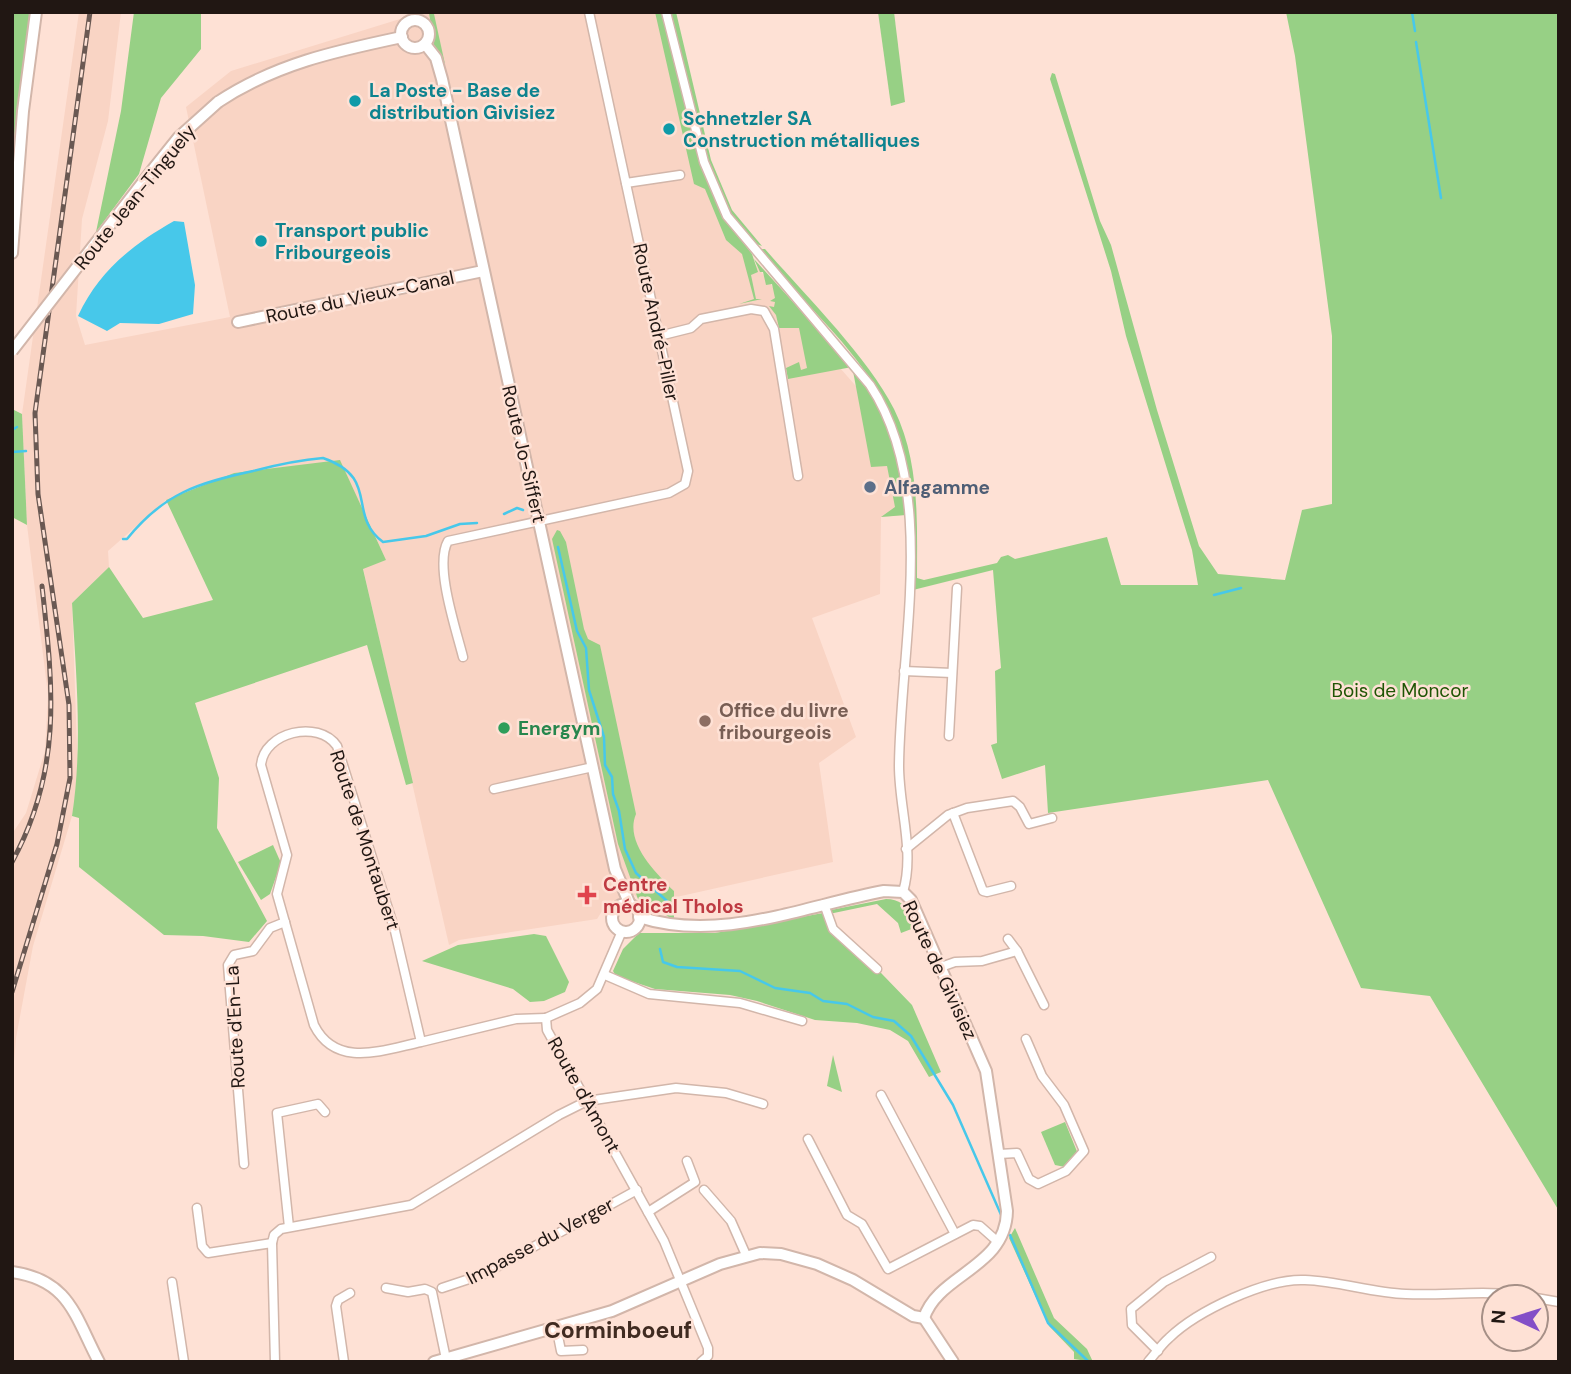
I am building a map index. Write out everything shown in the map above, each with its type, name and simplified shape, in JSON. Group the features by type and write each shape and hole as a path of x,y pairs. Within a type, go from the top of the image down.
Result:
{"street":[{"path":"12,253 23,111 36,12"},
{"name":"Route André-Piller","path":"540,521 669,493 685,484 688,471 589,12"},
{"name":"Route de Givisiez","path":"666,12 704,162 727,216 870,385 887,414 904,461 909,503 899,772 908,871 903,892 919,916 938,968 986,1071 1007,1211 999,1242"},
{"path":"421,17 429,31 425,44 412,48 402,37 406,24 421,17"},
{"name":"Route Jean-Tinguely","path":"12,351 178,138 218,102 241,87 291,64 402,37"},
{"name":"Route Jo-Siffert","path":"425,44 440,70 615,869 630,905"},
{"path":"626,183 680,175"},
{"name":"Route du Vieux-Canal","path":"238,322 483,271"},
{"path":"659,336 691,328 701,319 751,309 764,311 774,329 798,476"},
{"path":"463,657 443,568 443,550 448,541 540,521"},
{"path":"949,736 957,588"},
{"path":"904,671 952,673"},
{"name":"Route de Montaubert","path":"421,1042 395,932 337,746 330,737 317,731 274,741 261,761 287,855 277,890 309,1013 323,1040 352,1054 421,1042 516,1020 546,1018"},
{"path":"494,789 593,767"},
{"path":"906,849 953,813 1013,801 1020,807 1029,824 1052,818"},
{"path":"953,813 983,891 1011,886"},
{"name":"Route Jo-Siffert","path":"614,910 615,869"},
{"path":"639,916 634,928 622,931 613,924 614,910 621,905 630,905 639,916 684,926 726,925 884,891 903,892"},
{"path":"824,904 833,929 877,969"},
{"name":"Route d'En-La","path":"244,1164 228,965 234,955 253,951 270,928 285,922"},
{"name":"Route d'Amont","path":"622,931 597,989 585,1000 546,1018 547,1030 637,1190 681,1282 708,1348 708,1356 701,1362"},
{"path":"1008,939 1017,951 1044,1005"},
{"path":"938,968 955,962 982,961 1017,951"},
{"path":"605,975 649,994 740,1003 802,1021"},
{"path":"999,1154 1017,1153 1030,1179 1038,1184 1066,1171 1084,1151 1064,1105 1042,1076 1026,1039"},
{"path":"275,1362 272,1243 277,1231 411,1205 559,1115 587,1101 676,1088 726,1093 763,1104"},
{"path":"881,1095 955,1234"},
{"path":"289,1227 277,1113 318,1104 325,1112"},
{"path":"808,1139 847,1216 862,1224 886,1267 891,1269 976,1225 999,1242 981,1262 928,1306 924,1318"},
{"path":"648,1212 695,1182 687,1161"},
{"path":"704,1189 731,1221 746,1255"},
{"name":"Impasse du Verger","path":"442,1288 484,1274 637,1190"},
{"path":"197,1208 202,1246 208,1253 272,1243"},
{"path":"434,1362 454,1359 618,1309 746,1255 772,1252 817,1264 863,1286 913,1316 924,1318 953,1362"},
{"path":"1158,1351 1132,1325 1131,1308 1164,1282 1211,1257"},
{"path":"12,1272 40,1278 59,1290 72,1308 99,1362"},
{"path":"1148,1362 1190,1322 1258,1288 1283,1281 1307,1280 1405,1294 1480,1293"},
{"path":"172,1282 184,1362"},
{"path":"386,1288 401,1289 405,1292 425,1289 432,1292 454,1359"},
{"path":"344,1362 337,1303 350,1293"},
{"path":"556,1326 561,1350 583,1350"}],"shaded area":[{"path":"79,12 121,12 108,121 82,219 76,316 85,345 230,317 186,107 231,71 413,15 413,12 665,12 720,219 804,327 862,393 904,515 881,517 880,594 812,618 856,737 819,763 833,862 645,904 634,895 608,902 597,919 459,940 449,945 363,568 386,560 340,461 234,473 166,500 108,551 109,567 72,603 78,776 72,816 33,946 16,1038 12,1086 12,834 26,813 45,751 48,695 27,525 22,414"}],"green space":[{"path":"12,12 30,12 12,155"},
{"path":"134,12 201,12 201,49 161,98 139,174 96,232 121,111"},
{"path":"655,12 663,12 700,163 725,219 752,254 758,272 751,275 756,299 762,299 739,304 754,299 742,254 726,240 705,189 694,184"},
{"path":"670,12 676,12 711,160 732,210 762,246 744,234 728,210 714,178 691,103"},
{"path":"878,12 894,12 905,102 891,106"},
{"name":"Bois de Moncor","path":"1286,12 1559,12 1559,1211 1430,996 1361,988 1268,780 1048,813 1045,765 1002,779 991,745 997,743 995,671 1001,668 993,570 913,590 914,539 909,486 897,433 887,409 874,385 848,349 759,249 765,249 834,326 868,368 894,409 909,449 913,471 917,514 917,578 924,580 997,563 1001,557 1008,555 1015,559 1107,537 1121,585 1198,585 1192,550 1126,336 1111,271 1050,79 1052,73 1055,74 1100,221 1111,245 1157,410 1199,546 1218,574 1285,580 1302,510 1332,504 1332,336 1295,56"},
{"path":"429,13 434,14 445,64 434,45"},
{"path":"754,259 852,367 788,379 786,368 799,362 801,370 807,368 799,328 779,328 776,315 769,306 774,307 775,302 770,301 775,298 772,284 766,285 763,272 760,272"},
{"path":"853,371 876,403 891,438 906,515 881,517 895,507 887,466 871,467"},
{"path":"12,409 22,414 27,525 12,517"},
{"path":"340,460 386,560 363,569 413,783 406,785 367,645 195,703 219,778 217,828 267,921 249,942 203,936 164,935 79,867 79,818 72,816 78,736 72,603 109,567 143,618 213,600 166,500 234,473"},
{"path":"557,530 566,542 584,629 588,639 600,645 636,814 634,835 644,856 674,891 674,920 638,899 618,844 552,539"},
{"path":"273,845 281,863 270,894 261,900 238,862"},
{"path":"886,899 895,900 908,909 927,948 914,928 901,933 898,923 877,904 829,914 831,910"},
{"path":"823,913 912,1005 941,1072 929,1077 908,1041 890,1030 857,1023 815,1020 730,995 655,989 616,976 613,971 623,949 639,933 715,933"},
{"path":"534,934 546,936 569,982 565,992 544,1001 530,1002 513,989 422,961 458,945"},
{"path":"833,1055 842,1092 827,1086"},
{"path":"1065,1122 1078,1154 1065,1167 1055,1165 1041,1132"},
{"path":"1015,1228 1054,1318 1087,1349 1093,1362 1074,1359 1074,1352 1049,1326 1009,1238"}],"water":[{"path":"174,221 184,222 195,285 193,314 159,324 120,323 107,331 78,316 96,286 118,261"}],"waterway":[{"path":"1412,12 1415,31"},
{"path":"1416,42 1441,198"},
{"path":"12,430 17,427"},
{"path":"12,452 26,451"},
{"path":"123,539 127,539 155,511 183,492 233,475 323,458 341,466 352,476 358,486 366,520 383,542 426,536 460,524 477,523"},
{"path":"504,514 517,508 523,510"},
{"path":"558,547 577,631 586,648 589,690 604,737 605,765 612,777 625,849 636,873 667,901 666,910"},
{"path":"1214,595 1241,588"},
{"path":"660,949 663,962 677,967 740,971 775,988 810,993 823,1001 847,1004 873,1017 894,1021 911,1036 953,1105 1002,1217"},
{"path":"1010,1235 1048,1323 1089,1362"}],"railway":[{"path":"12,992 57,844 70,778 69,705 38,494 35,413 90,12"},
{"path":"12,862 40,794 47,760 51,693 42,586"}],"place":[{"name":"La Poste - Base de distribution Givisiez","path":"355,101"},
{"name":"Schnetzler SA Construction métalliques","path":"669,129"},
{"name":"Transport public Fribourgeois","path":"261,241"},
{"name":"Alfagamme","path":"870,487"},
{"name":"Office du livre fribourgeois","path":"705,721"},
{"name":"Energym","path":"504,728"},
{"name":"Centre médical Tholos","path":"587,895"}],"district":[{"name":"Corminboeuf","path":"618,1330"}]}
